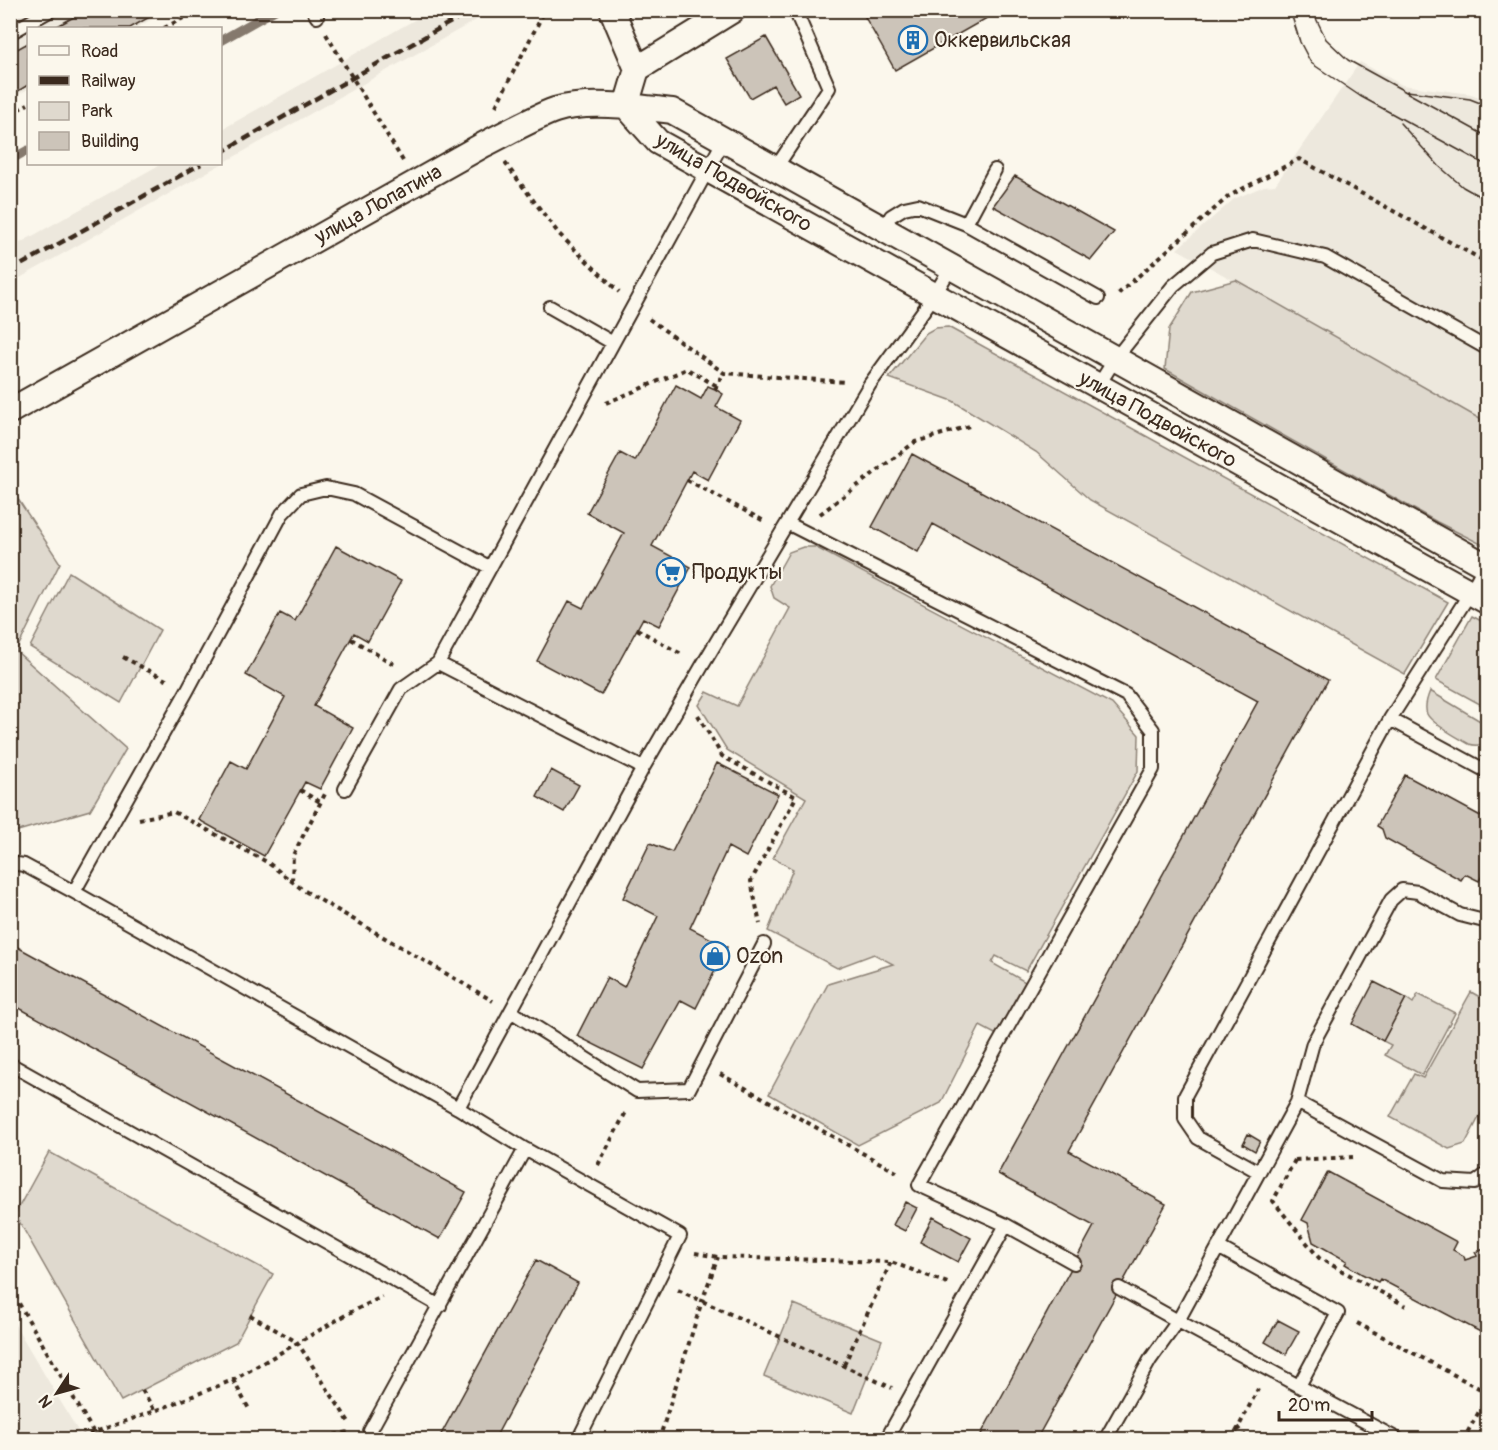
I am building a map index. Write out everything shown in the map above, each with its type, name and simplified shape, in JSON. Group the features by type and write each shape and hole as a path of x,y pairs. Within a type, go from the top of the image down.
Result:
{"street":[{"path":"612,10 637,69 626,106"},
{"path":"637,69 733,10"},
{"name":"улица Лопатина","path":"10,411 483,145 556,110 591,106 626,106"},
{"name":"улица Подвойского","path":"626,106 672,111 1486,566"},
{"name":"улица Подвойского","path":"626,106 658,142 1479,597"}],"lane":[{"path":"10,33 51,10"},
{"path":"775,169 829,88 795,10"},
{"path":"345,789 401,689 438,663 724,140"},
{"path":"966,224 995,170"},
{"path":"884,230 891,216 904,208 918,205 966,224 1098,298"},
{"path":"1098,386 1115,359 1173,286 1212,253 1253,240 1324,256 1488,350"},
{"path":"458,1108 686,693 870,384 934,296 951,267"},
{"path":"550,307 613,343"},
{"path":"74,892 188,691 282,514 301,494 326,488 354,494 489,567"},
{"path":"785,527 799,530 1126,695 1153,730 1153,769 919,1185 1006,1225 1074,1263"},
{"path":"1259,1172 1197,1138 1185,1119 1185,1096 1390,719 1479,597 1486,566"},
{"path":"438,663 643,768"},
{"path":"1390,719 1488,772"},
{"path":"10,863 24,865 74,892 680,1236 578,1440"},
{"path":"1105,1440 1150,1360 1178,1322 1298,1102 1313,1043 1391,900 1402,890 1418,892 1460,915 1488,922"},
{"path":"512,1012 637,1091 689,1089 765,944"},
{"path":"10,1064 440,1306"},
{"path":"1298,1102 1443,1181 1475,1183 1488,1173"},
{"path":"369,1440 370,1431 525,1149"},
{"path":"886,1440 1006,1225"},
{"path":"1218,1247 1338,1313 1299,1386"},
{"path":"1119,1288 1399,1440"}],"path":[{"path":"166,27 199,10"},
{"path":"492,112 545,10"},
{"path":"315,14 416,182"},
{"path":"10,114 27,105"},
{"path":"1098,298 1118,294 1229,196 1299,159 1488,263"},
{"path":"504,162 559,234 633,306 724,373 870,384"},
{"path":"572,417 687,369 716,388 724,373"},
{"path":"799,530 915,441 973,425"},
{"path":"687,480 785,527"},
{"path":"637,629 702,666"},
{"path":"351,639 417,677"},
{"path":"123,657 188,691"},
{"path":"686,693 722,756 796,797 751,881 765,944"},
{"path":"292,881 293,855 320,802 326,792 345,789"},
{"path":"300,790 320,802"},
{"path":"112,824 174,812 267,862 303,891 512,1012"},
{"path":"1488,872 1486,875 1488,880"},
{"path":"702,1064 919,1185"},
{"path":"588,1184 637,1091"},
{"path":"1272,1148 1295,1160 1371,1156 1385,1149"},
{"path":"1295,1160 1273,1201 1319,1258 1406,1306"},
{"path":"673,1250 718,1257 891,1262 968,1291"},
{"path":"659,1440 718,1257"},
{"path":"844,1365 891,1262"},
{"path":"658,1281 910,1396"},
{"path":"72,1440 155,1411 233,1380 351,1312 404,1287"},
{"path":"10,1288 98,1440"},
{"path":"1338,1313 1488,1395 1463,1440"},
{"path":"250,1316 297,1342 355,1430 308,1440"},
{"path":"1232,1440 1268,1369"},
{"path":"233,1380 249,1409"},
{"path":"142,1390 155,1411"},
{"path":"1238,1427 1248,1440"}],"shaded area":[{"path":"432,10 492,11 222,164 222,129"},
{"path":"11,11 167,11 138,27 27,27 27,90 11,99"},
{"path":"1360,62 1402,85 1471,94 1487,100 1487,422 1177,249 1234,199 1264,186 1275,185"},
{"path":"159,165 220,165 11,283 11,248"},
{"path":"11,1318 81,1436 82,1439 11,1439"}],"green space":[{"path":"1236,280 1487,423 1487,547 1437,522 1165,369 1169,329 1192,292"},
{"path":"948,327 1448,602 1405,674 1090,500 1036,452 953,401 889,378 926,333 935,328"},
{"path":"10,487 60,563 16,651 126,749 90,810 11,833"},
{"path":"803,547 815,547 1112,704 1139,735 1138,771 1026,971 996,956 992,963 1027,983 997,1035 980,1026 941,1103 858,1145 769,1094 828,984 893,964 874,954 837,968 768,931 793,869 773,858 806,798 727,750 699,705 707,692 737,706 790,608 774,598 770,586 789,552"},
{"path":"69,572 160,630 121,703 30,647"},
{"path":"1472,616 1487,624 1487,708 1436,680"},
{"path":"1430,691 1487,725 1487,743 1469,744 1434,722 1426,711"},
{"path":"1471,992 1487,1001 1487,1102 1465,1144 1449,1149 1390,1117 1414,1074 1423,1078"},
{"path":"1418,994 1455,1013 1422,1075 1385,1055 1391,1045 1383,1041 1406,998 1413,1003"},
{"path":"49,1152 273,1274 236,1342 121,1401 15,1214"},
{"path":"794,1304 882,1340 853,1413 764,1376"}],"building":[{"path":"10,10 23,10 10,17"},
{"path":"86,10 162,10 132,27 56,27"},
{"name":"Оккервильская","path":"861,10 1001,10 895,70"},
{"path":"766,37 799,94 784,103 773,85 750,98 727,59"},
{"path":"27,44 27,86 10,96 10,53"},
{"path":"1015,176 1114,232 1091,260 993,206"},
{"path":"676,385 701,399 708,386 715,389 723,394 716,407 740,420 708,480 692,471 652,546 691,567 659,626 643,618 601,695 537,661 569,601 583,608 624,533 587,513 620,453 635,461"},
{"path":"912,454 1328,680 1069,1151 1166,1204 1036,1440 978,1440 1094,1226 998,1174 1258,701 933,524 918,552 872,527"},
{"path":"336,546 401,581 368,641 354,633 314,706 353,728 320,789 305,782 264,856 199,820 231,761 246,769 285,697 246,675 280,613 295,621"},
{"path":"717,763 778,794 746,857 728,847 690,928 727,947 696,1008 681,1000 643,1069 577,1036 607,977 624,987 658,916 623,898 650,843 672,852"},
{"path":"551,770 579,785 564,812 537,797"},
{"path":"1405,775 1488,820 1488,865 1479,881 1465,874 1461,880 1385,838 1382,829 1377,826"},
{"path":"10,943 466,1192 440,1239 10,1003"},
{"path":"1374,982 1406,998 1383,1041 1352,1024"},
{"path":"1248,1134 1260,1141 1255,1151 1243,1144"},
{"path":"1328,1172 1457,1242 1453,1250 1464,1256 1465,1260 1477,1256 1475,1252 1488,1248 1488,1336 1380,1279 1378,1282 1362,1274 1345,1264 1347,1261 1313,1242 1308,1223 1302,1220"},
{"path":"905,1202 917,1208 905,1231 893,1225"},
{"path":"933,1217 971,1238 958,1262 920,1242"},
{"path":"536,1260 578,1283 494,1440 438,1440"},
{"path":"1278,1320 1299,1331 1286,1354 1265,1342"}],"waterway":[{"path":"222,40 275,10"},
{"path":"10,160 27,151"}],"tram line":[{"path":"1290,10 1300,42 1311,63 1360,96 1488,166"},
{"path":"1312,10 1326,39 1348,60 1488,137"},
{"path":"1407,91 1470,99 1488,106"},
{"path":"1400,123 1439,166 1463,187 1488,201"}],"railway":[{"path":"222,152 472,10"},
{"path":"10,271 199,165"}],"place":[{"name":"Оккервильская","path":"913,40"},
{"name":"Продукты","path":"671,572"},
{"name":"Ozon","path":"715,956"}]}
